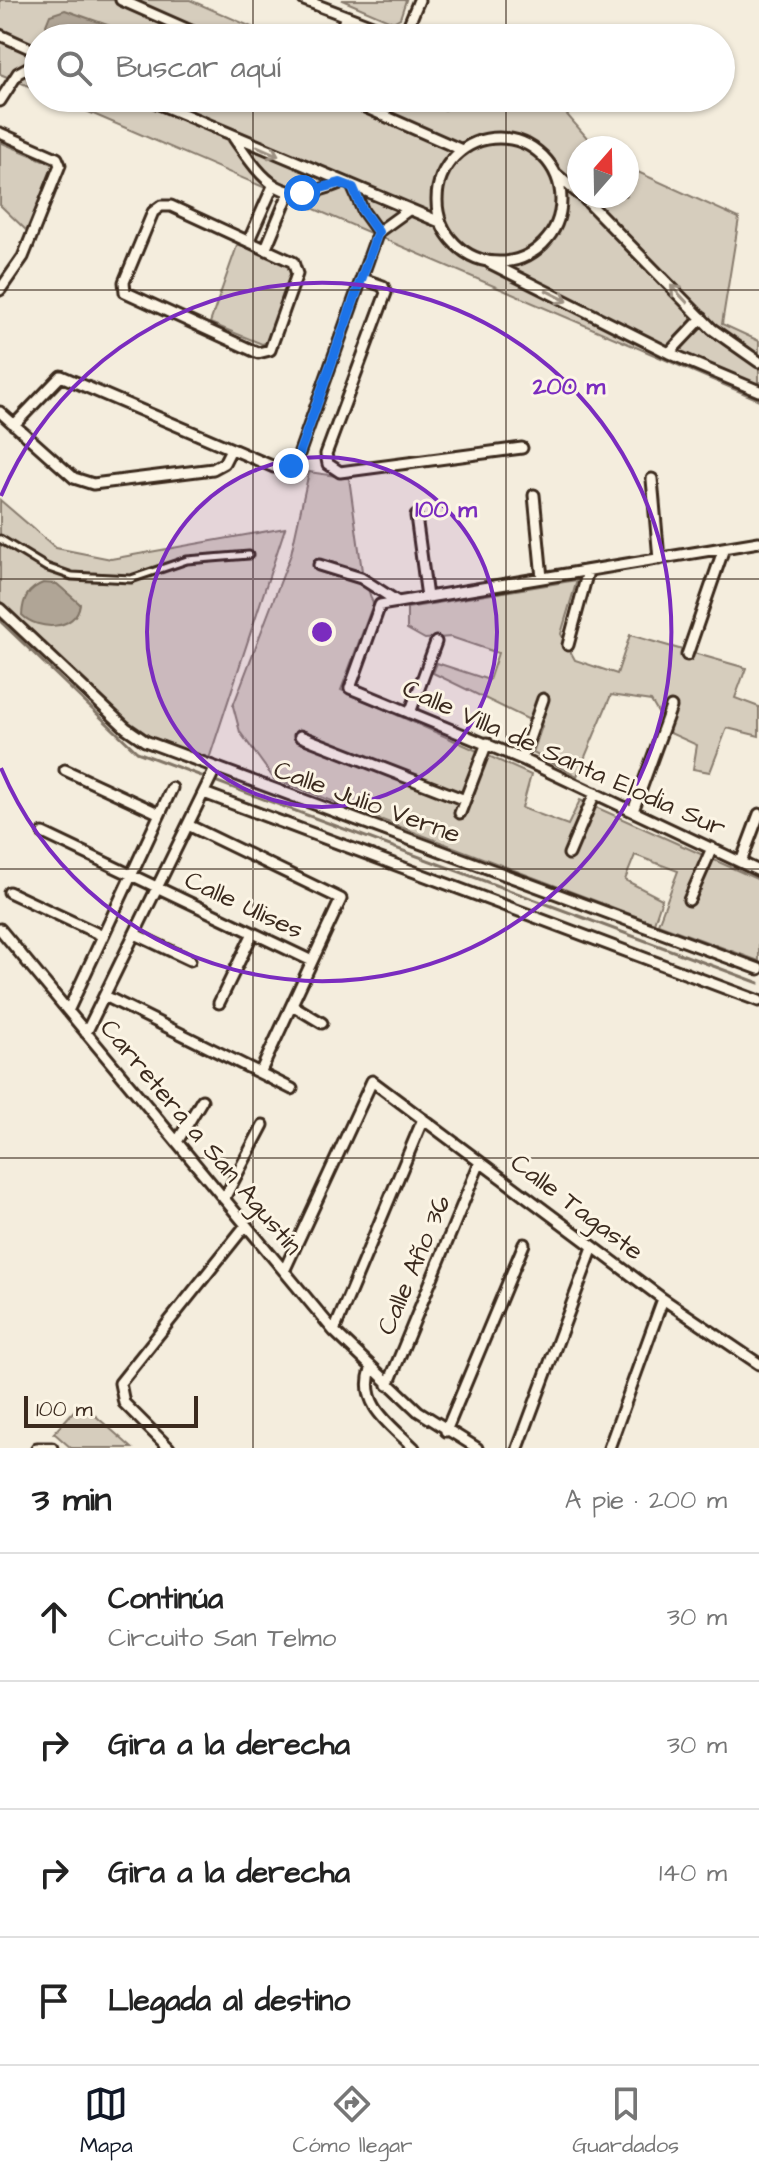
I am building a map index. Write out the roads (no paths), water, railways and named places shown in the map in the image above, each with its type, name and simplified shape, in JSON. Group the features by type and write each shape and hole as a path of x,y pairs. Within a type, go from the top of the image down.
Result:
{"street":[{"path":"304,0 361,24"},
{"path":"409,24 419,0"},
{"path":"126,1 176,24"},
{"path":"343,24 345,18"},
{"path":"0,35 24,46"},
{"path":"0,101 18,73 24,70"},
{"path":"177,112 340,183 440,222"},
{"path":"381,112 462,150"},
{"path":"0,133 57,158 60,165 33,238 4,278 0,290"},
{"path":"232,136 273,186 289,193 316,191 340,183"},
{"path":"567,184 545,158 529,146 511,139 486,139 462,150 448,164 437,188 440,222 453,243 469,255 487,261 669,353 759,391"},
{"path":"487,261 507,262 525,257 542,246 554,230 560,212 561,193 556,174"},
{"path":"249,240 273,186"},
{"path":"353,188 363,211 378,232"},
{"path":"266,248 289,193"},
{"path":"161,206 266,248 289,258 297,274 274,344 265,353 125,292 124,282 153,212 161,206"},
{"path":"593,208 723,338 759,362"},
{"path":"14,425 61,376 284,469 296,461 378,232 407,211"},
{"path":"363,279 383,286 386,293 326,454 328,464 340,472 522,448"},
{"path":"669,353 702,318"},
{"path":"0,412 74,478 93,484 213,469 224,463 231,449"},
{"path":"652,479 659,559"},
{"path":"534,495 542,578"},
{"path":"416,516 427,597"},
{"path":"319,565 361,578 398,602 759,542"},
{"path":"687,655 724,548"},
{"path":"568,645 588,571"},
{"name":"Calle Villa de Santa Elodia Sur","path":"398,602 380,605 350,688 487,743 759,871"},
{"name":"Calle Julio Verne","path":"0,609 126,728 145,741 214,772 759,969"},
{"path":"410,713 436,642"},
{"path":"522,759 543,699"},
{"path":"633,811 671,707"},
{"path":"300,736 465,800"},
{"path":"460,813 487,743"},
{"path":"65,770 160,814"},
{"path":"86,1033 214,772"},
{"path":"68,1011 172,788"},
{"path":"206,789 759,1001"},
{"path":"569,854 595,793"},
{"path":"741,862 759,814"},
{"path":"188,825 341,899 260,1073"},
{"name":"Calle Ulises","path":"43,833 312,961"},
{"path":"689,900 712,848"},
{"path":"9,892 103,936"},
{"name":"Carretera a San Agustín","path":"0,929 334,1331 388,1385 446,1431 477,1448"},
{"path":"219,1003 253,933"},
{"path":"135,934 190,960"},
{"path":"105,996 292,1089"},
{"path":"292,1005 322,1023"},
{"name":"Calle Tagaste","path":"284,1271 372,1081 663,1299 759,1364"},
{"path":"177,1142 202,1100"},
{"path":"334,1331 423,1119"},
{"path":"224,1199 263,1125"},
{"name":"Calle Año 36","path":"388,1385 480,1162"},
{"path":"169,1448 124,1403 120,1383 246,1225"},
{"path":"446,1431 524,1244"},
{"path":"518,1448 593,1247"},
{"path":"609,1448 663,1299"},
{"path":"371,1369 366,1384 372,1405 414,1448"},
{"path":"37,1448 52,1448"}],"lane":[{"path":"0,539 58,573 87,577 131,579 187,560 249,555"}],"waterway":[{"path":"0,621 137,752 759,983"}]}
